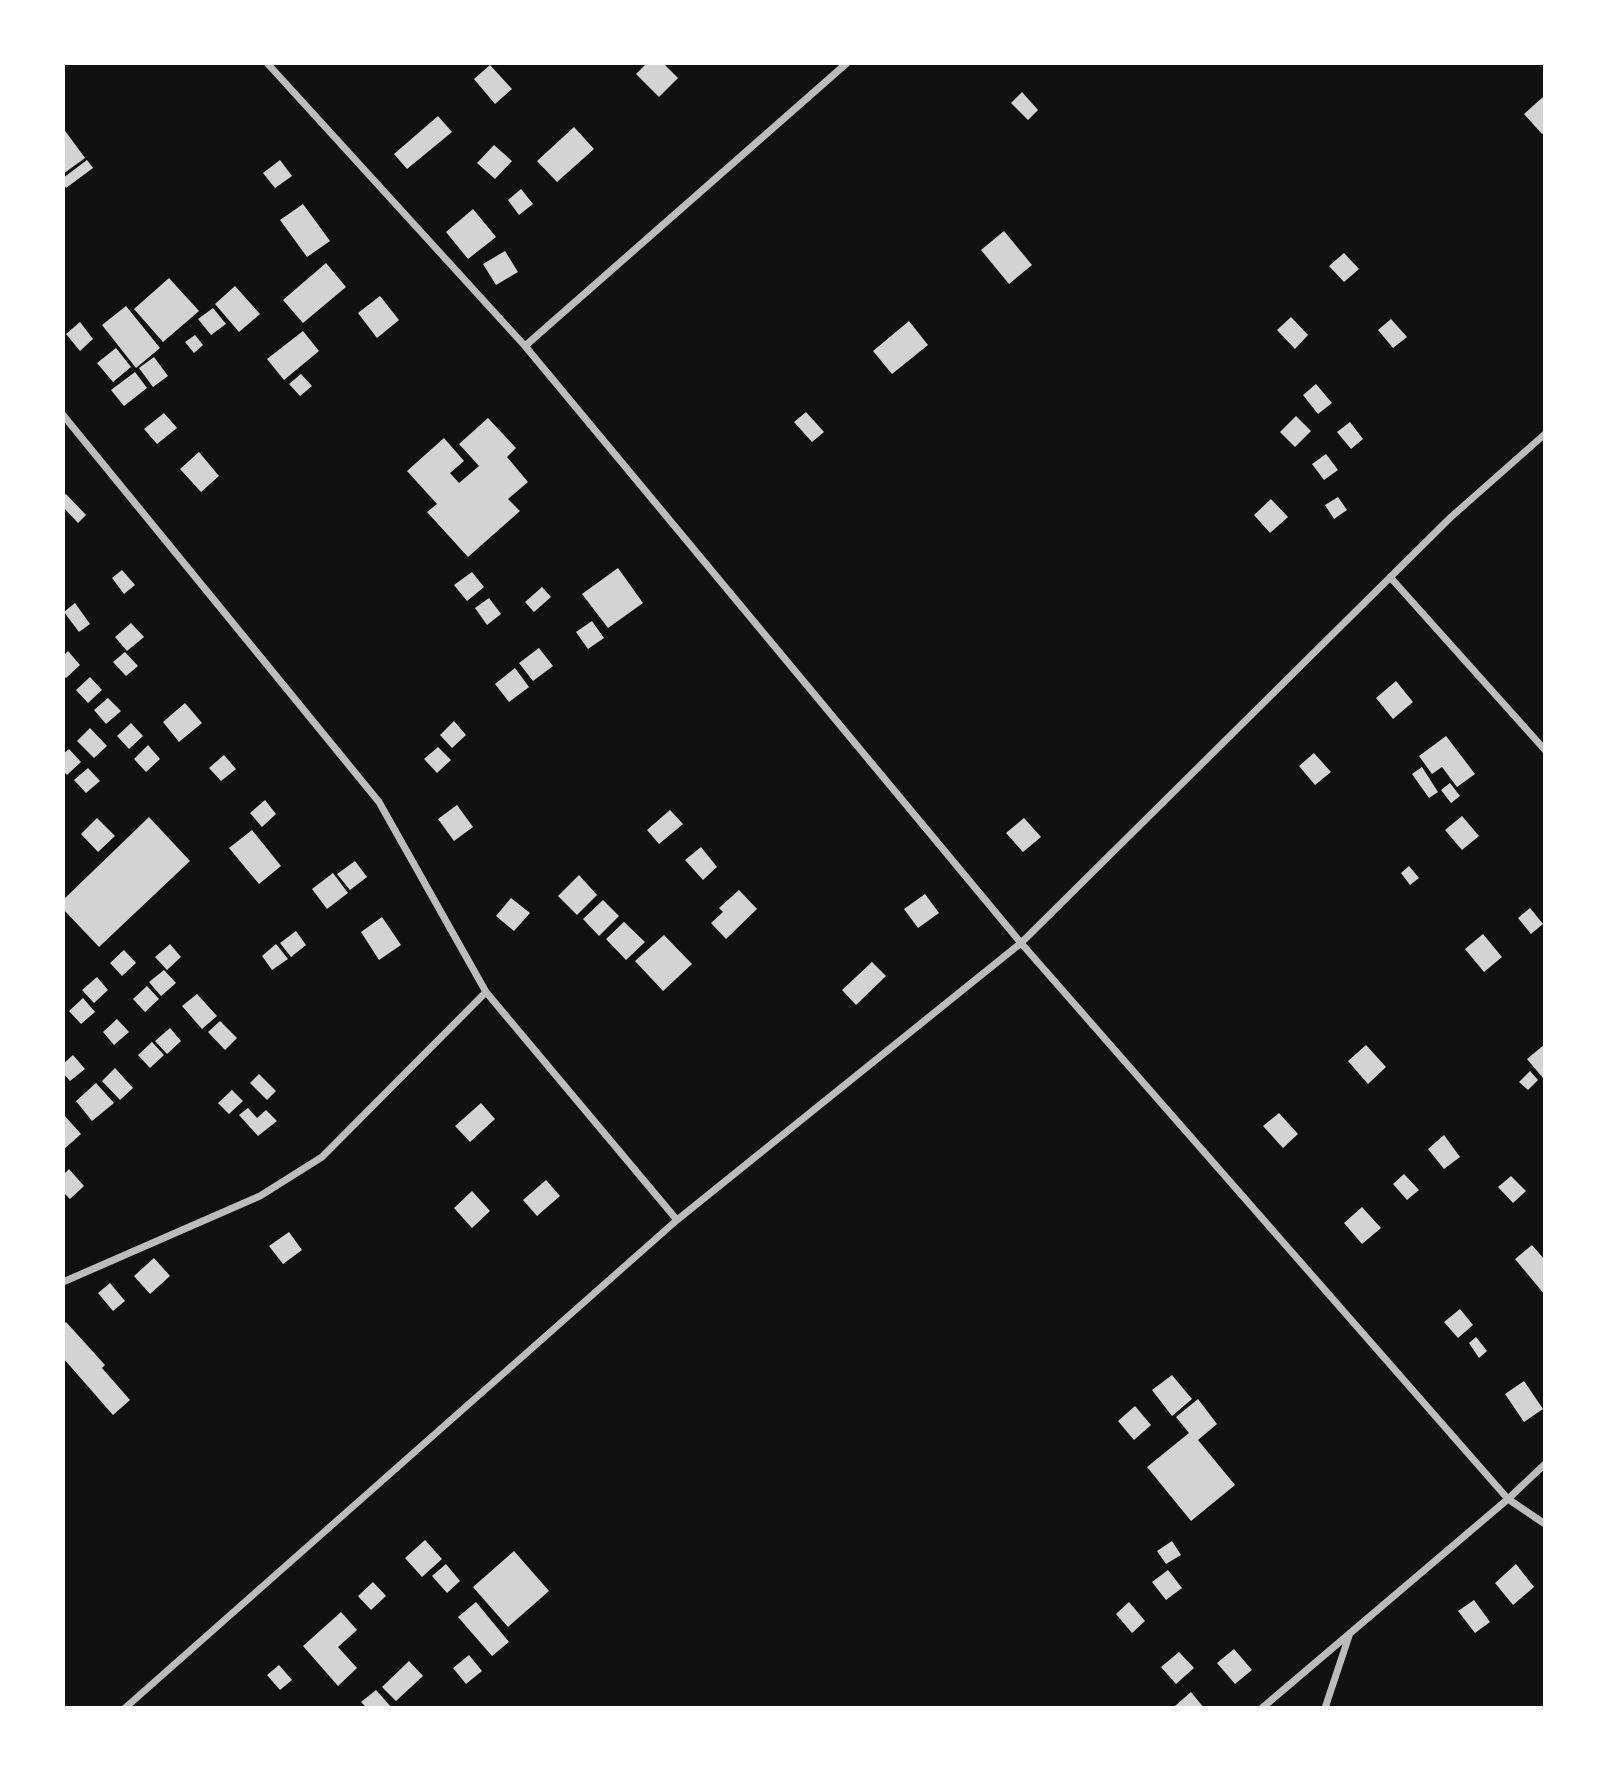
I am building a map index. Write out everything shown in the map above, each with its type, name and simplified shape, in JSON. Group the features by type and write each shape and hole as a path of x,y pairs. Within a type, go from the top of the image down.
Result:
{"street":[{"path":"267,63 525,346 1021,943 1508,1499 1545,1524"},
{"path":"525,346 847,63"},
{"path":"63,415 379,802 486,992 677,1220"},
{"path":"125,1708 677,1220 1021,943 1451,517 1545,434"},
{"path":"1390,577 1545,750"},
{"path":"63,1282 260,1196 323,1157 486,992"},
{"path":"1262,1708 1508,1499 1545,1464"},
{"path":"1325,1708 1350,1633"}],"building":[{"path":"647,63 663,63 678,78 659,97 636,74"},
{"path":"490,65 512,89 495,104 474,79"},
{"path":"1022,92 1038,110 1028,120 1011,103"},
{"path":"1543,97 1545,132 1542,134 1524,114"},
{"path":"438,116 452,132 407,169 394,154"},
{"path":"574,127 594,149 557,182 537,161"},
{"path":"63,128 85,158 63,174"},
{"path":"494,145 512,161 495,179 477,163"},
{"path":"87,160 93,168 66,188 63,178"},
{"path":"280,160 292,176 275,188 263,173"},
{"path":"521,189 533,204 519,215 508,200"},
{"path":"303,204 330,241 307,257 280,220"},
{"path":"473,209 496,237 468,259 446,232"},
{"path":"1004,231 1032,265 1009,284 981,250"},
{"path":"505,251 518,272 496,285 483,264"},
{"path":"1344,253 1359,269 1344,282 1329,266"},
{"path":"326,263 346,287 303,323 283,300"},
{"path":"169,278 199,311 163,342 134,309"},
{"path":"235,286 260,314 239,332 215,304"},
{"path":"380,296 399,320 377,338 358,313"},
{"path":"126,306 160,348 136,368 102,325"},
{"path":"213,308 226,324 211,335 198,319"},
{"path":"1291,317 1308,335 1295,349 1277,330"},
{"path":"1391,319 1407,337 1393,348 1378,330"},
{"path":"909,321 928,345 892,374 873,351"},
{"path":"80,322 93,339 80,351 66,334"},
{"path":"303,331 319,351 284,380 267,359"},
{"path":"195,335 203,345 194,353 185,342"},
{"path":"116,348 131,367 113,382 97,363"},
{"path":"154,357 168,376 153,387 139,368"},
{"path":"135,372 147,388 124,406 111,390"},
{"path":"301,374 312,386 300,396 289,384"},
{"path":"1316,384 1332,403 1318,414 1303,395"},
{"path":"806,412 824,432 812,442 794,422"},
{"path":"164,413 177,428 157,444 144,429"},
{"path":"1296,416 1311,431 1295,447 1280,432"},
{"path":"488,418 516,448 507,457 528,482 508,499 520,511 468,557 427,512 437,504 407,471 444,438 464,461 450,473 459,483 479,466 459,444"},
{"path":"1350,422 1363,439 1351,449 1337,432"},
{"path":"199,452 219,476 201,492 180,469"},
{"path":"1326,454 1338,470 1324,480 1312,464"},
{"path":"66,494 86,515 78,523 63,507 63,496"},
{"path":"1338,497 1347,510 1334,519 1325,505"},
{"path":"1271,499 1288,517 1270,533 1254,515"},
{"path":"618,568 643,603 608,628 582,594"},
{"path":"122,570 135,585 124,594 112,578"},
{"path":"472,572 484,587 467,601 454,585"},
{"path":"542,587 551,597 534,612 525,602"},
{"path":"489,598 501,614 487,625 475,608"},
{"path":"75,603 90,624 79,632 64,612"},
{"path":"592,621 604,638 588,649 576,632"},
{"path":"131,623 144,637 127,651 115,637"},
{"path":"539,648 553,666 533,681 519,663"},
{"path":"68,651 80,665 66,678 63,675 63,656"},
{"path":"125,652 138,666 126,676 113,662"},
{"path":"515,668 529,687 509,702 495,684"},
{"path":"90,677 102,690 88,703 76,690"},
{"path":"1396,681 1413,702 1393,719 1376,698"},
{"path":"108,698 121,711 106,724 94,710"},
{"path":"185,703 202,723 179,742 163,722"},
{"path":"454,721 466,735 452,748 440,735"},
{"path":"131,723 143,736 129,749 117,736"},
{"path":"90,728 107,746 94,758 77,741"},
{"path":"1446,736 1475,774 1457,787 1442,767 1432,774 1419,756"},
{"path":"148,745 160,759 146,772 134,759"},
{"path":"438,747 451,760 437,773 424,759"},
{"path":"69,749 81,762 67,775 63,771 63,754"},
{"path":"1314,753 1331,772 1315,785 1299,766"},
{"path":"224,755 236,769 221,781 209,768"},
{"path":"1422,767 1438,792 1429,798 1412,774"},
{"path":"88,768 100,781 86,793 74,780"},
{"path":"1450,783 1460,796 1451,803 1441,790"},
{"path":"265,800 276,814 262,827 250,813"},
{"path":"457,805 473,827 454,841 438,819"},
{"path":"670,810 683,824 659,844 647,830"},
{"path":"1462,816 1479,836 1462,850 1445,830"},
{"path":"149,817 190,861 99,947 63,909 63,900"},
{"path":"97,818 115,836 98,852 81,834"},
{"path":"1024,818 1041,837 1023,852 1006,833"},
{"path":"252,830 281,866 259,884 229,848"},
{"path":"701,847 717,867 703,880 685,860"},
{"path":"355,861 367,877 350,890 337,874"},
{"path":"1409,866 1419,878 1410,885 1401,873"},
{"path":"333,873 348,893 327,909 312,889"},
{"path":"579,875 597,895 577,915 558,896"},
{"path":"739,890 757,909 726,939 711,923 723,912 719,908"},
{"path":"925,894 939,913 918,928 904,909"},
{"path":"511,898 530,913 514,931 496,916"},
{"path":"603,900 619,916 599,936 583,919"},
{"path":"1530,908 1543,924 1531,934 1518,918"},
{"path":"382,917 401,945 379,960 361,932"},
{"path":"624,922 645,942 626,960 606,939"},
{"path":"296,931 306,945 291,957 280,943"},
{"path":"1483,934 1502,957 1484,972 1465,949"},
{"path":"664,935 692,964 663,991 635,961"},
{"path":"170,944 181,957 167,970 155,957"},
{"path":"276,944 288,959 272,970 262,956"},
{"path":"124,950 136,963 122,976 110,963"},
{"path":"872,962 886,976 856,1005 842,990"},
{"path":"164,970 176,983 161,996 149,982"},
{"path":"97,977 108,990 94,1003 82,990"},
{"path":"147,986 159,999 145,1012 133,999"},
{"path":"197,994 217,1016 202,1029 182,1006"},
{"path":"83,998 95,1012 81,1024 69,1011"},
{"path":"117,1019 129,1032 114,1045 103,1032"},
{"path":"220,1021 237,1038 225,1050 208,1032"},
{"path":"170,1028 181,1041 167,1054 155,1041"},
{"path":"152,1042 164,1055 150,1068 138,1055"},
{"path":"1545,1044 1545,1076 1543,1078 1527,1059"},
{"path":"1366,1045 1386,1067 1368,1084 1348,1061"},
{"path":"73,1055 85,1069 70,1081 63,1073 63,1064"},
{"path":"115,1068 133,1088 120,1100 102,1081"},
{"path":"1530,1071 1538,1080 1528,1090 1519,1082"},
{"path":"259,1074 276,1091 267,1100 250,1083"},
{"path":"96,1083 114,1103 92,1121 76,1101"},
{"path":"232,1090 243,1101 229,1114 218,1103"},
{"path":"481,1103 495,1119 470,1142 455,1126"},
{"path":"248,1108 257,1118 266,1110 277,1121 258,1136 239,1115"},
{"path":"1279,1113 1298,1134 1283,1148 1263,1126"},
{"path":"63,1116 81,1134 63,1150"},
{"path":"1444,1135 1460,1157 1444,1169 1428,1149"},
{"path":"69,1169 84,1186 70,1199 63,1192 63,1175"},
{"path":"1404,1174 1419,1190 1407,1200 1393,1184"},
{"path":"1511,1176 1526,1191 1513,1203 1498,1187"},
{"path":"546,1180 560,1196 537,1216 523,1200"},
{"path":"472,1191 490,1211 472,1228 454,1208"},
{"path":"1362,1207 1381,1228 1362,1244 1344,1223"},
{"path":"289,1232 302,1250 283,1264 269,1246"},
{"path":"1532,1245 1545,1260 1545,1295 1515,1259"},
{"path":"154,1258 170,1276 150,1294 134,1276"},
{"path":"110,1283 125,1301 113,1311 98,1293"},
{"path":"1460,1309 1473,1325 1458,1338 1444,1322"},
{"path":"66,1322 105,1365 102,1368 130,1400 113,1415 63,1358 63,1325"},
{"path":"1476,1337 1487,1351 1479,1358 1469,1343"},
{"path":"1172,1375 1192,1399 1172,1416 1152,1390"},
{"path":"1524,1381 1543,1409 1524,1422 1505,1394"},
{"path":"1198,1399 1217,1424 1198,1440 1235,1485 1191,1521 1147,1467 1189,1433 1176,1417"},
{"path":"1135,1406 1151,1425 1134,1440 1118,1421"},
{"path":"425,1540 442,1559 422,1577 405,1558"},
{"path":"1172,1541 1181,1555 1166,1564 1157,1551"},
{"path":"514,1551 549,1591 508,1627 473,1587"},
{"path":"446,1564 460,1581 447,1593 432,1576"},
{"path":"1516,1564 1534,1587 1513,1605 1495,1583"},
{"path":"1168,1570 1182,1588 1166,1600 1152,1582"},
{"path":"373,1582 386,1596 371,1610 358,1596"},
{"path":"1474,1600 1490,1622 1475,1633 1458,1611"},
{"path":"476,1602 509,1642 492,1656 458,1617"},
{"path":"1129,1602 1145,1621 1132,1633 1116,1614"},
{"path":"341,1612 357,1630 338,1647 357,1668 338,1686 303,1646"},
{"path":"1234,1649 1252,1670 1235,1684 1217,1663"},
{"path":"1179,1652 1194,1668 1176,1684 1161,1667"},
{"path":"469,1655 482,1671 466,1684 453,1668"},
{"path":"409,1661 423,1676 396,1701 382,1687"},
{"path":"279,1665 292,1680 280,1690 267,1675"},
{"path":"376,1690 392,1708 367,1708 361,1702"},
{"path":"1191,1692 1204,1708 1175,1706"}]}
